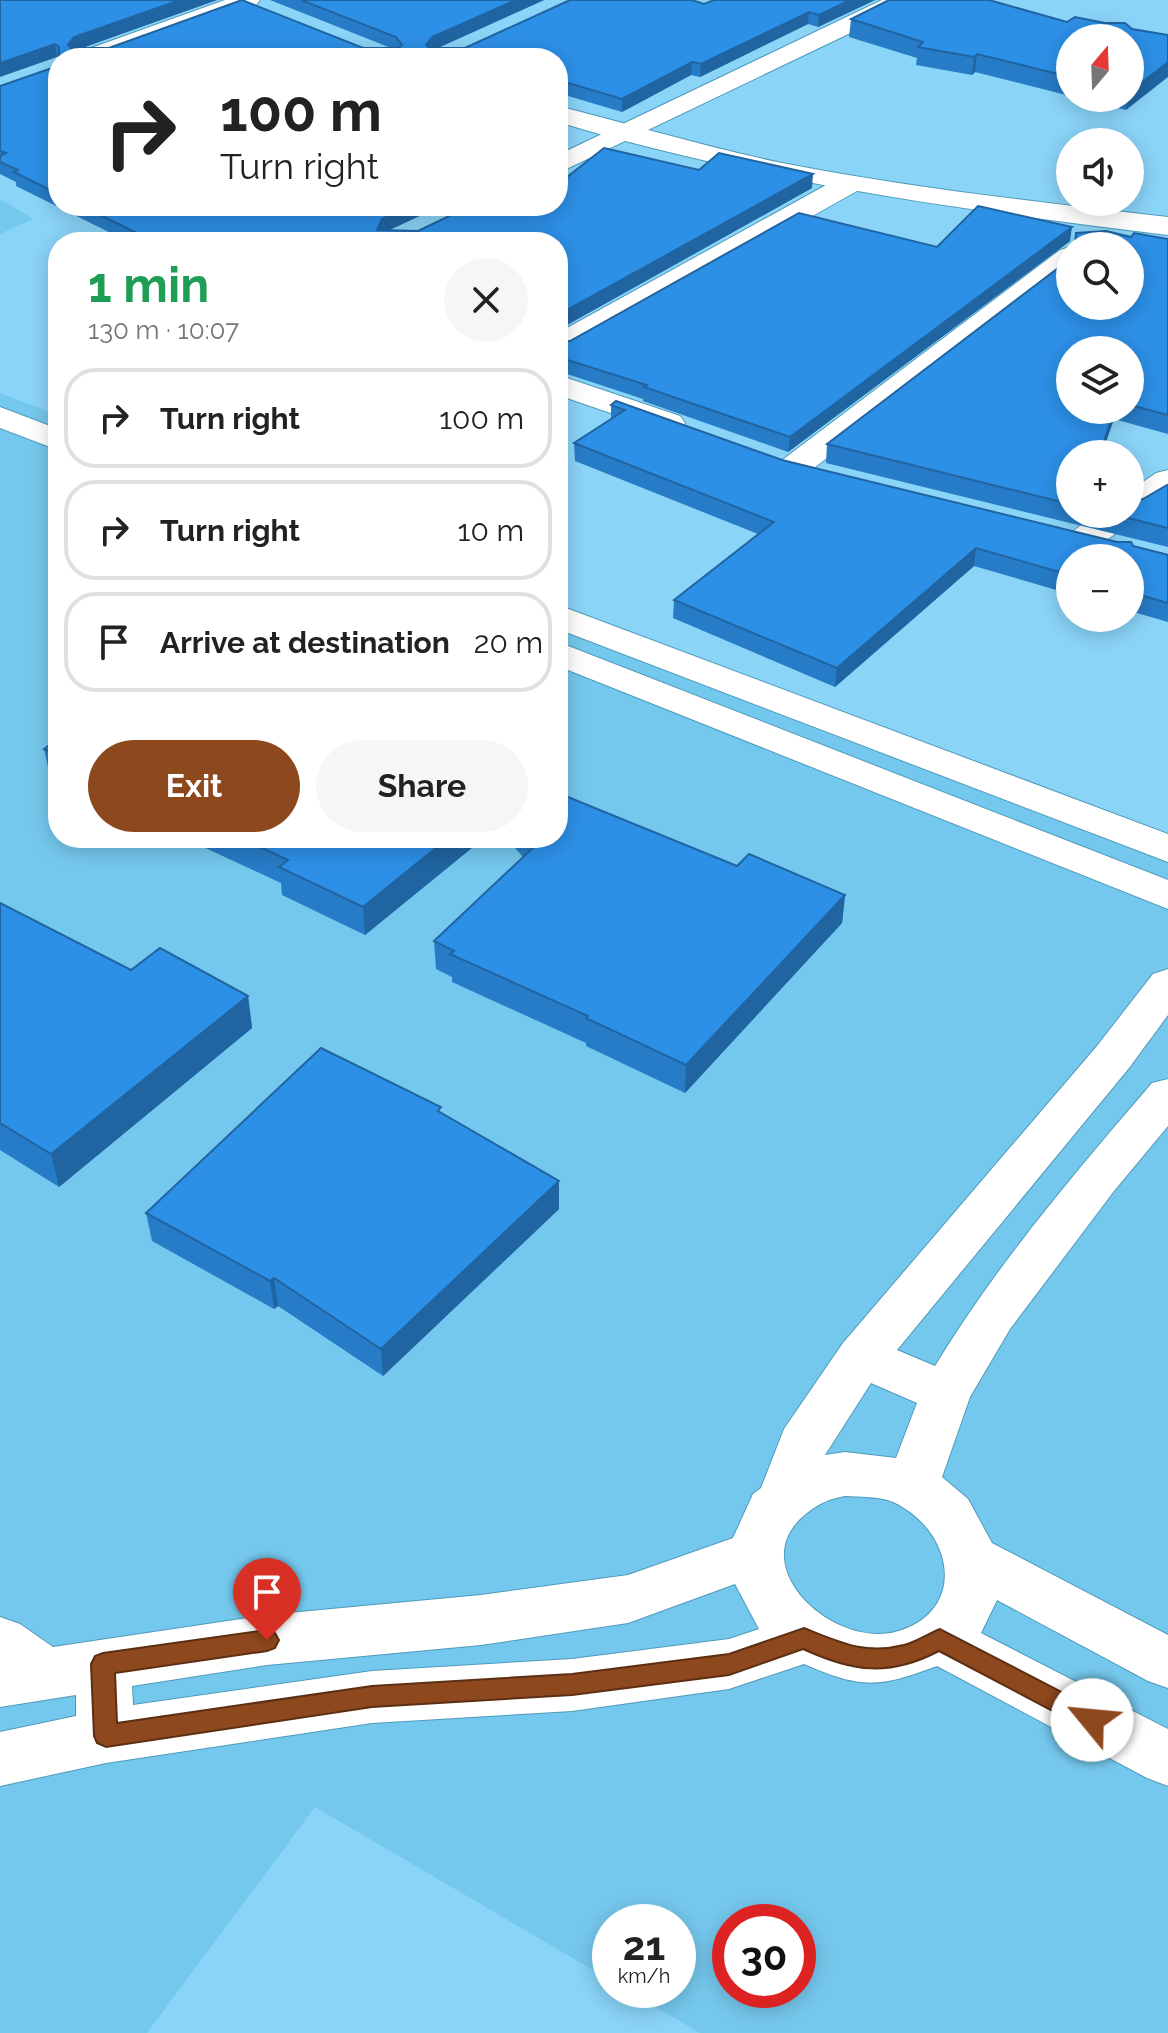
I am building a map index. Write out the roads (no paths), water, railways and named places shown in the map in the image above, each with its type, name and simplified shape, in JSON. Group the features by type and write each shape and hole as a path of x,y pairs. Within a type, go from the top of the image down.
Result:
{"street":[{"path":"568,160 901,0"},
{"path":"114,48 244,1 273,13"},
{"path":"568,117 622,134 847,185 1168,226"},
{"path":"568,340 847,185"},
{"path":"1102,232 1118,220"},
{"path":"838,479 778,462 1056,266"},
{"path":"568,388 705,436"},
{"path":"0,417 48,436"},
{"path":"1144,497 1168,480"},
{"path":"1089,528 1066,538 1091,544"},
{"path":"568,620 1168,849"},
{"path":"568,657 1168,895"},
{"path":"819,757 850,728"},
{"path":"784,1498 803,1444 861,1357 1113,1057 1168,984"},
{"path":"912,1486 946,1393 992,1315 1097,1179 1168,1095"},
{"path":"861,1357 946,1393"},
{"path":"845,1474 880,1475 912,1486 941,1505 962,1531 974,1560 973,1589 962,1618 940,1640 909,1655 874,1660 838,1655 804,1639 777,1614 761,1584 756,1553 764,1523 784,1498 811,1481 845,1474"},
{"path":"14,1665 103,1664 267,1640 481,1620 628,1599 756,1553"},
{"path":"974,1560 1168,1663"},
{"path":"0,1759 106,1736 372,1697 572,1685 729,1664 804,1639"},
{"path":"940,1640 1168,1759"},
{"path":"103,1664 106,1736"}]}
